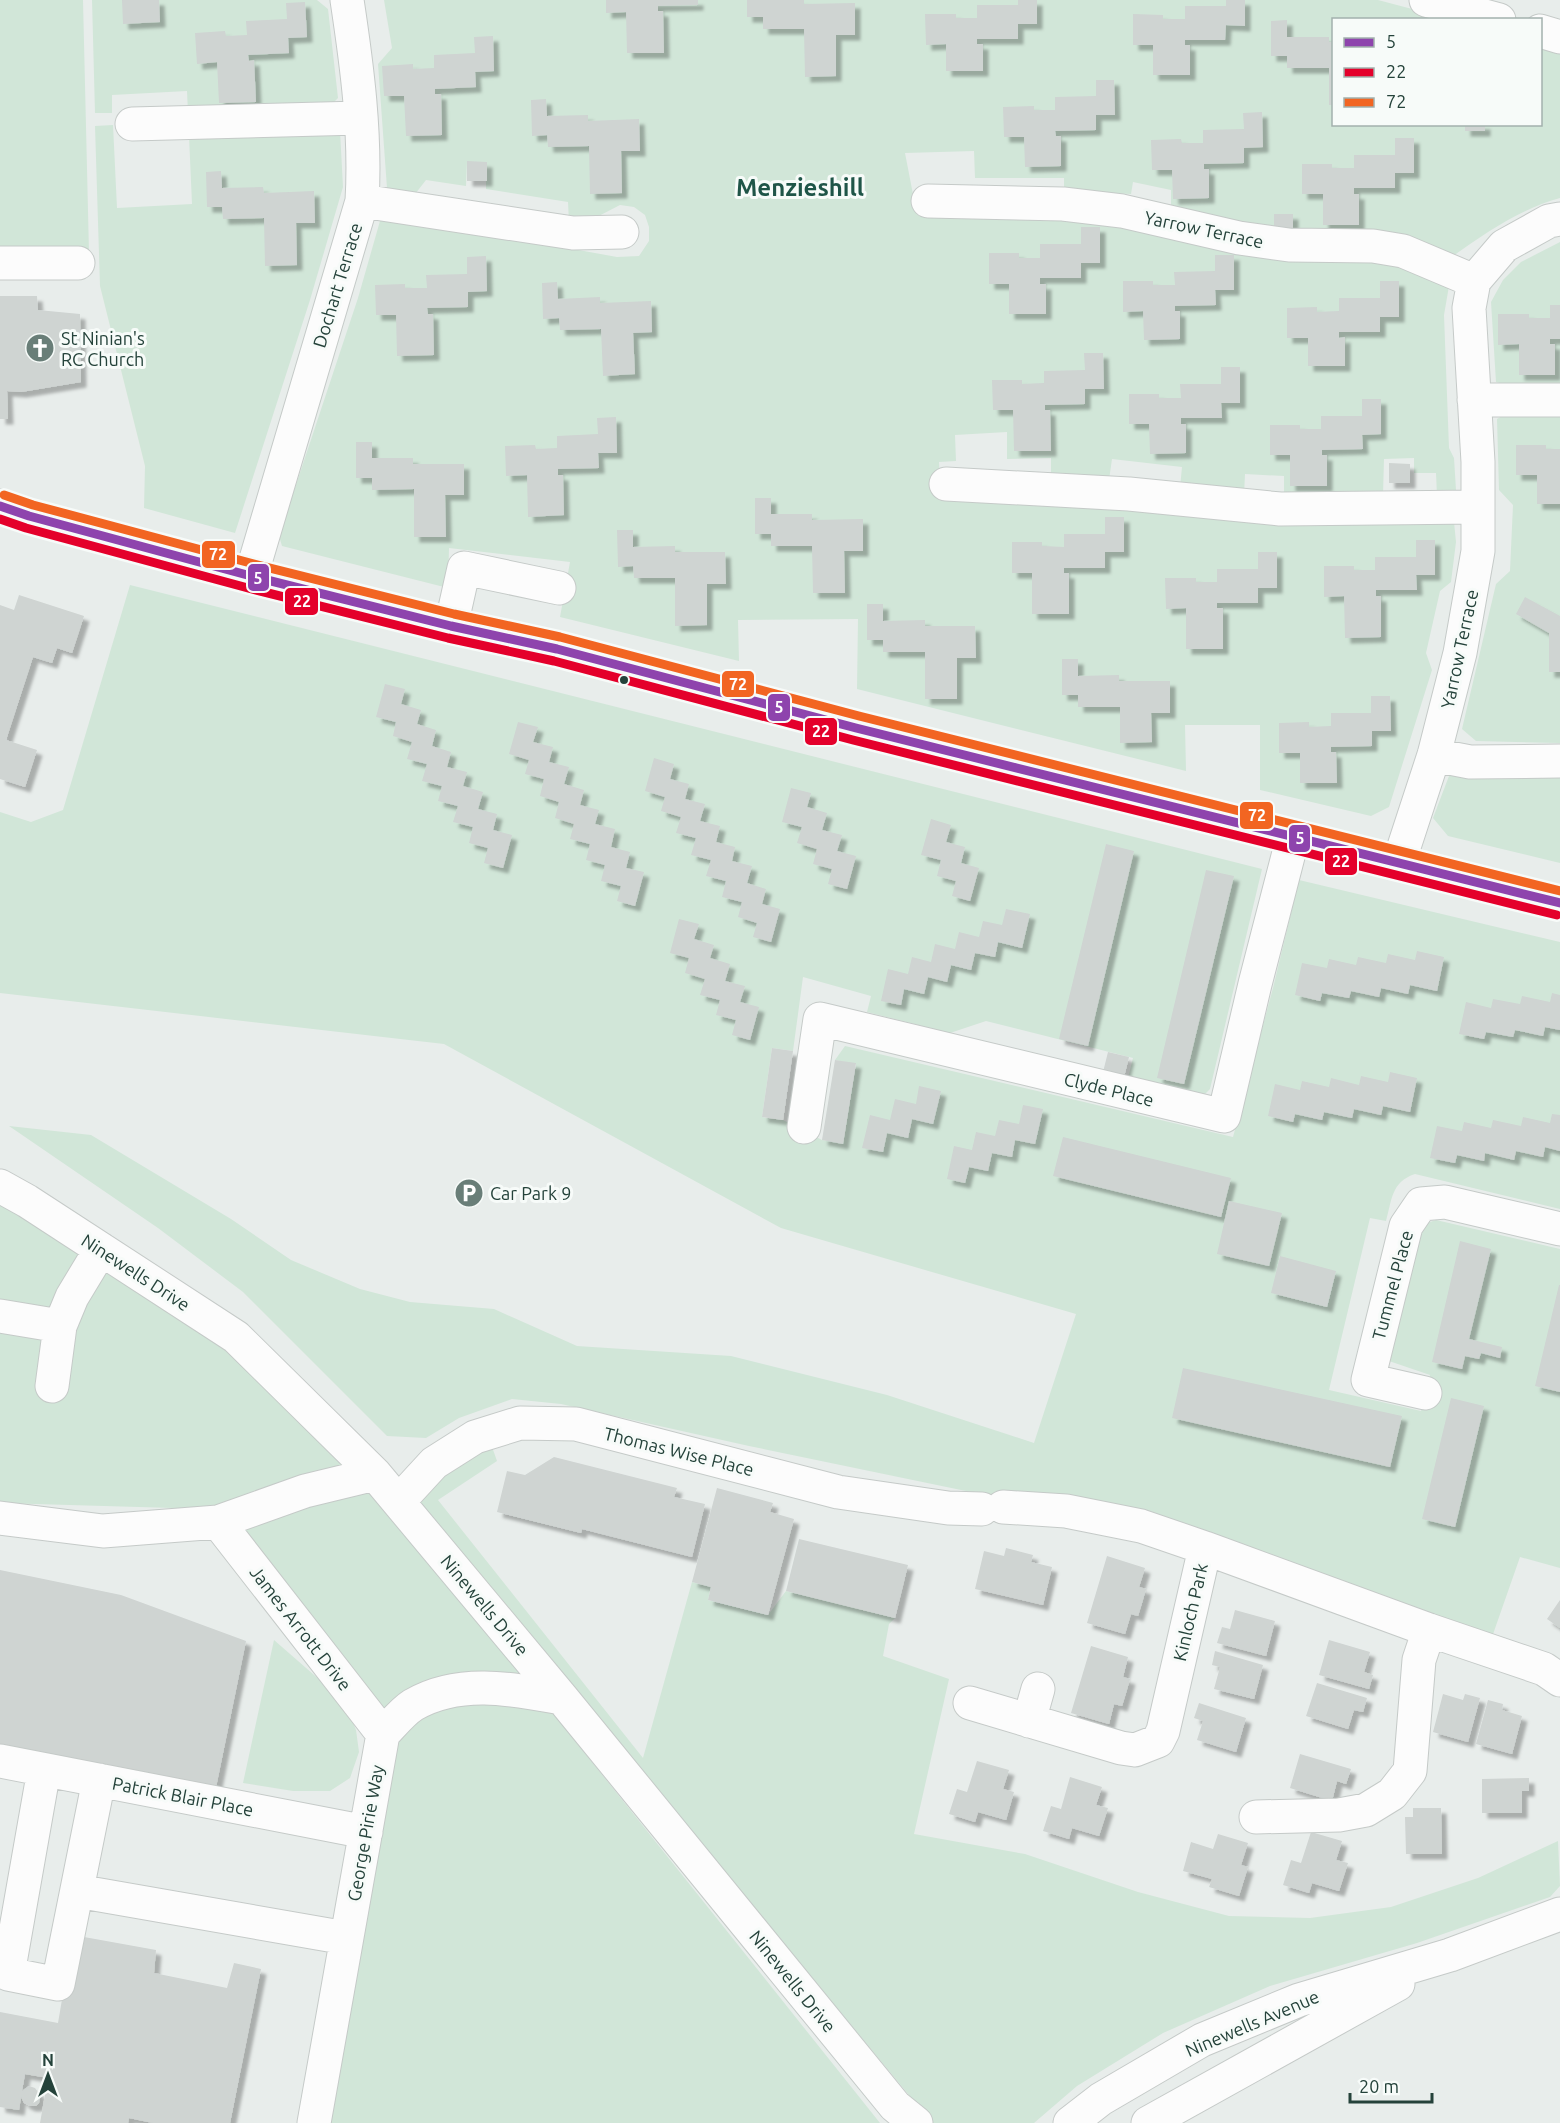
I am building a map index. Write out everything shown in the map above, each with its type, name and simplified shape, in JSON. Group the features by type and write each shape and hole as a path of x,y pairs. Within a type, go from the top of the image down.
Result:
{"street":[{"name":"Dochart Terrace","path":"251,576 362,201 364,175 357,65 347,0"},
{"path":"1426,0 1492,18"},
{"path":"1542,32 1560,37"},
{"path":"132,124 360,118"},
{"name":"Dochart Terrace","path":"362,201 573,233 622,232"},
{"name":"Yarrow Terrace","path":"928,201 1063,204 1122,211 1239,238 1289,245 1373,246 1403,251 1474,281 1469,308 1478,462 1478,550 1460,653 1434,755 1399,862"},
{"path":"1474,281 1504,246 1549,221 1560,219"},
{"path":"0,263 78,263"},
{"path":"1474,399 1560,400"},
{"path":"946,484 1129,494 1280,509 1478,507"},
{"path":"0,506 29,516 251,576 586,657 856,728 1560,903"},
{"path":"451,626 464,568 559,588"},
{"path":"1434,755 1470,762 1560,761"},
{"name":"Clyde Place","path":"804,1127 820,1019 1224,1116 1293,837"},
{"name":"Ninewells Drive","path":"0,1186 27,1201 236,1337 375,1474 562,1698 904,2117"},
{"name":"Tummel Place","path":"1425,1393 1368,1380 1406,1226 1421,1204 1445,1202 1560,1229"},
{"path":"52,1386 60,1326 72,1297 101,1249"},
{"path":"0,1316 60,1326"},
{"name":"Thomas Wise Place","path":"399,1501 434,1463 475,1437 520,1423 576,1424 838,1492 948,1508 1066,1511 1141,1526 1205,1548"},
{"path":"0,1518 103,1531 218,1522 305,1491 375,1474"},
{"name":"James Arrott Drive","path":"218,1522 383,1734"},
{"name":"Kinloch Park","path":"970,1703 1135,1750 1158,1741 1163,1731 1205,1548 1429,1630 1544,1669 1560,1680"},
{"path":"1256,1817 1340,1815 1366,1810 1392,1794 1410,1771 1419,1660 1429,1630"},
{"path":"383,1734 412,1706 437,1695 476,1687 515,1689 562,1698"},
{"path":"1029,1720 1038,1689"},
{"name":"George Pirie Way","path":"314,2123 383,1734"},
{"name":"Patrick Blair Place","path":"0,1761 366,1832"},
{"path":"44,1770 8,1974 58,1984 99,1780"},
{"path":"76,1891 346,1938"},
{"name":"Ninewells Avenue","path":"1070,2123 1101,2099 1202,2040 1299,2000 1450,1955 1560,1914"},
{"name":"Ninewells Avenue","path":"1148,2123 1450,1955"}],"green space":[{"path":"0,0 83,0 89,253 0,253"},
{"path":"92,0 317,0 328,9 338,98 328,108 188,113 187,91 112,95 112,113 95,113"},
{"path":"384,0 1378,0 1446,18 1332,18 1332,126 1542,126 1542,44 1560,49 1560,198 1518,215 1453,256 1293,232 1293,214 1274,214 1274,233 1171,210 1171,190 1133,182 1131,194 1064,191 1064,178 975,178 974,151 905,153 917,215 1105,219 1403,262 1449,286 1444,315 1449,448 1454,458 1456,490 1447,496 1437,496 1436,473 1414,473 1414,458 1384,459 1383,495 1284,497 1284,476 1245,474 1244,495 1180,488 1182,467 1112,459 1109,480 1051,476 1051,458 1007,459 1007,432 955,435 956,461 939,462 940,484 1454,522 1456,542 1451,582 1440,591 1426,653 1432,670 1389,807 1371,816 1260,790 1260,725 1185,725 1186,771 857,689 858,619 738,620 739,661 560,617 570,562 449,548 448,588 282,546 279,536 358,298 380,221 397,217 617,257 639,256 649,241 649,227 645,215 634,207 620,205 591,220 569,222 568,202 486,189 486,162 467,162 466,186 426,180 412,198 399,195 387,188 378,64 392,48"},
{"path":"113,125 117,208 192,204 189,136 340,131 343,187 310,300 235,533 144,508 145,466 100,286 95,126"},
{"path":"1560,242 1560,387 1515,387 1496,382 1491,302 1503,280 1521,262"},
{"path":"1511,411 1560,412 1560,743 1476,741 1462,729 1496,584 1510,571 1513,505 1499,490 1497,419"},
{"path":"130,585 1262,869 1210,1089 1205,1094 1128,1078 1133,1058 986,1021 950,1033 867,1012 871,996 803,977 793,1051 772,1048 762,1117 783,1120 822,1140 843,1143 856,1064 835,1060 845,1046 1233,1137 1299,880 1560,942 1560,1209 1415,1174 1407,1177 1397,1187 1391,1199 1386,1221 1370,1218 1329,1390 1421,1411 1430,1375 1389,1361 1424,1224 1436,1220 1560,1249 1560,1568 1520,1557 1492,1637 1228,1539 1149,1519 990,1496 561,1404 512,1399 459,1418 426,1438 387,1436 243,1292 158,1228 9,1126 91,1135 231,1219 291,1260 360,1289 410,1302 494,1309 577,1346 731,1356 887,1395 1034,1443 1076,1314 781,1228 444,1044 0,993 0,812 31,822 63,810"},
{"path":"1560,775 1560,863 1448,836 1433,818 1449,776"},
{"path":"0,1197 233,1345 375,1490 880,2123 319,2123 395,1737 208,1509 0,1503"},
{"path":"491,1444 497,1461 438,1500 643,1758 692,1582 711,1587 708,1600 768,1615 786,1591 895,1618 889,1624 883,1656 949,1679 914,1834 1025,1854 1138,1892 1229,1916 1310,1918 1391,1907 1478,1878 1558,1841 1560,1886 1550,1897 1417,1943 1270,1986 1163,2033 1077,2086 1034,2123 932,2123 416,1499 440,1471"},
{"path":"274,1640 345,1702 356,1730 359,1752 350,1778 330,1791 293,1791 243,1783"}],"building":[{"path":"122,0 159,0 160,22 123,24"},
{"path":"606,0 698,0 698,5 658,6 658,11 663,11 664,53 627,53 626,12 606,13"},
{"path":"747,0 804,0 804,4 855,3 855,35 836,35 836,76 805,77 804,29 763,29 763,17 747,17"},
{"path":"1018,0 1037,0 1037,24 1018,24 1018,39 977,39 977,44 983,44 983,71 946,71 946,44 926,45 925,14 956,14 956,18 977,18 977,5 1018,5"},
{"path":"1226,0 1245,0 1245,26 1226,25 1225,40 1185,40 1185,45 1190,45 1190,75 1153,75 1153,45 1133,45 1133,14 1163,15 1163,19 1185,19 1185,6 1226,6"},
{"path":"305,2 307,37 288,38 289,53 248,55 249,61 254,60 256,102 219,103 217,62 197,64 195,33 225,31 226,36 247,35 246,21 287,19 286,3"},
{"path":"1287,20 1287,37 1329,37 1329,42 1332,42 1332,105 1329,105 1329,68 1287,68 1287,56 1271,56 1271,21"},
{"path":"493,36 494,71 475,72 476,87 435,89 435,94 441,94 442,135 406,136 404,96 384,96 382,66 413,64 413,69 434,68 434,55 475,53 474,37"},
{"path":"1096,80 1114,80 1115,115 1096,115 1096,130 1055,131 1056,136 1061,136 1061,166 1025,167 1024,137 1004,137 1003,107 1034,106 1034,110 1055,110 1055,97 1096,96"},
{"path":"546,99 547,116 588,115 588,121 639,119 640,151 621,151 622,193 590,194 589,146 548,147 547,135 532,136 531,100"},
{"path":"1262,112 1263,147 1244,148 1244,163 1204,164 1204,169 1209,169 1209,198 1173,199 1172,170 1152,170 1151,140 1181,139 1182,143 1203,143 1203,130 1244,129 1243,113"},
{"path":"1465,126 1485,126 1485,131 1465,131"},
{"path":"1395,138 1414,138 1414,173 1395,173 1395,188 1354,188 1354,194 1359,194 1359,225 1323,225 1323,194 1302,194 1302,164 1332,164 1332,168 1354,168 1354,155 1395,155"},
{"path":"467,161 487,162 487,181 467,181"},
{"path":"221,171 222,188 263,187 264,193 314,191 315,223 296,223 297,265 265,266 264,218 223,219 222,207 207,207 206,172"},
{"path":"1274,214 1293,214 1293,232 1274,233"},
{"path":"1081,227 1100,227 1100,263 1081,263 1081,278 1040,278 1040,284 1046,284 1046,314 1009,314 1009,284 989,284 989,253 1019,253 1019,258 1040,258 1040,244 1081,244"},
{"path":"1215,255 1234,255 1234,290 1215,290 1216,305 1175,306 1175,311 1180,311 1180,339 1144,340 1143,311 1123,312 1123,281 1153,281 1153,285 1175,285 1174,272 1215,271"},
{"path":"486,256 487,291 468,292 468,307 427,308 428,314 433,314 434,355 397,356 396,315 376,315 375,285 405,284 405,288 427,288 426,275 467,274 467,257"},
{"path":"1380,281 1399,281 1399,317 1380,317 1380,332 1339,332 1339,338 1345,337 1345,366 1308,366 1308,338 1287,338 1287,308 1317,307 1317,312 1339,311 1339,298 1380,298"},
{"path":"557,282 558,299 600,297 600,303 651,301 652,332 633,333 635,374 603,376 601,329 560,330 559,318 543,319 542,283"},
{"name":"St Ninian's RC Church","path":"0,296 37,296 38,310 80,314 81,382 21,392 7,391 8,419 0,419"},
{"path":"1550,305 1560,305 1560,339 1550,339 1550,344 1555,344 1555,375 1519,375 1519,344 1498,345 1498,314 1529,314 1529,318 1550,318"},
{"path":"1084,353 1103,353 1104,389 1085,389 1085,404 1045,405 1045,410 1050,410 1051,451 1014,451 1013,410 993,410 992,380 1022,380 1022,384 1044,383 1044,371 1085,370"},
{"path":"1221,367 1240,367 1240,403 1221,403 1222,418 1181,418 1181,424 1186,424 1186,453 1150,454 1149,424 1129,424 1129,394 1159,394 1159,398 1181,398 1180,384 1221,384"},
{"path":"1362,399 1381,399 1381,434 1362,435 1363,449 1322,450 1322,455 1327,455 1327,486 1290,486 1290,455 1270,455 1270,425 1300,425 1300,429 1321,429 1321,416 1362,416"},
{"path":"616,417 617,453 598,453 599,468 558,469 558,475 563,475 564,515 528,517 527,475 506,476 505,446 535,445 536,449 557,448 557,436 598,434 597,418"},
{"path":"356,442 372,442 372,458 413,458 413,464 464,464 464,495 445,495 446,537 414,537 414,489 372,490 372,478 356,478"},
{"path":"1516,445 1546,445 1546,449 1560,449 1560,504 1537,504 1537,475 1516,475"},
{"path":"1389,463 1410,464 1410,483 1389,483"},
{"path":"755,498 771,498 771,514 812,514 812,520 863,519 863,551 844,551 845,593 813,593 812,546 771,546 771,534 755,534"},
{"path":"1105,517 1124,517 1124,552 1105,552 1105,568 1064,568 1064,573 1069,573 1069,614 1032,614 1032,573 1012,573 1012,542 1042,542 1042,546 1064,547 1064,534 1105,534"},
{"path":"617,530 633,530 633,547 675,546 675,552 725,552 726,584 707,584 707,625 675,626 675,578 634,578 633,566 618,567"},
{"path":"1416,540 1435,540 1435,575 1416,575 1417,590 1376,590 1376,596 1381,596 1381,637 1345,638 1344,596 1324,597 1324,566 1354,566 1354,570 1375,570 1375,557 1416,557"},
{"path":"1258,552 1277,552 1277,588 1258,588 1258,603 1217,603 1217,608 1223,608 1223,649 1186,649 1186,608 1166,609 1165,578 1196,578 1196,582 1217,582 1217,569 1258,569"},
{"path":"19,595 84,616 72,653 57,648 52,663 33,657 6,740 37,750 25,787 0,779 0,605 14,610"},
{"path":"1525,597 1560,616 1560,672 1549,672 1549,633 1516,614"},
{"path":"867,604 883,604 883,621 925,620 925,626 975,626 976,658 957,658 957,699 925,699 925,652 883,652 883,640 867,640"},
{"path":"1062,659 1078,659 1078,676 1119,675 1119,681 1170,681 1170,713 1151,713 1152,742 1120,743 1120,707 1078,707 1078,695 1062,695"},
{"path":"385,684 405,689 401,704 421,710 417,724 436,730 432,746 451,752 447,767 467,772 463,786 483,792 478,809 497,814 493,830 512,835 503,868 484,863 488,848 469,843 473,827 453,822 458,806 438,801 442,786 422,781 427,764 407,759 412,742 393,736 396,722 376,717"},
{"path":"1371,696 1390,696 1391,731 1372,731 1372,746 1331,747 1331,752 1336,752 1337,783 1300,783 1300,753 1279,753 1279,723 1309,722 1309,727 1331,726 1331,713 1371,713"},
{"path":"518,722 538,727 533,742 553,747 549,762 569,767 564,784 584,790 580,805 599,810 595,824 615,829 611,847 630,852 626,868 644,872 635,906 617,901 621,886 601,881 605,865 586,860 590,844 570,839 574,824 555,818 559,802 540,796 544,779 525,774 529,760 509,754"},
{"path":"654,758 674,764 670,779 689,784 685,799 705,804 700,821 720,826 716,842 735,847 732,861 752,866 747,883 766,889 762,904 780,909 771,942 753,937 757,923 738,917 742,902 722,897 726,881 706,876 711,860 691,855 696,838 676,833 681,817 661,811 665,797 645,791"},
{"path":"791,788 811,793 807,807 827,813 822,830 842,835 837,851 856,856 847,889 828,884 832,869 813,864 817,849 797,843 802,827 782,822"},
{"path":"931,819 951,825 946,842 965,847 961,863 979,868 970,901 952,896 956,881 937,876 941,860 921,855"},
{"path":"1106,844 1134,851 1088,1046 1059,1039"},
{"path":"1206,870 1234,876 1184,1084 1157,1078"},
{"path":"1006,909 1030,914 1022,948 998,942 995,957 975,953 971,970 951,965 947,982 928,977 924,994 904,989 901,1005 881,1001 888,969 908,974 912,957 931,962 935,944 955,949 959,932 979,937 983,921 1002,925"},
{"path":"679,919 699,924 694,939 714,945 710,958 730,964 725,981 745,986 740,1002 759,1007 750,1040 732,1035 736,1020 716,1015 720,1000 700,995 705,979 685,973 689,958 670,953"},
{"path":"1417,951 1444,957 1437,991 1410,985 1408,994 1381,988 1379,997 1351,991 1349,998 1322,993 1320,1001 1295,995 1302,963 1327,968 1329,959 1356,965 1358,957 1386,963 1388,954 1415,960"},
{"path":"1552,993 1560,995 1560,1030 1545,1027 1543,1036 1515,1030 1513,1037 1486,1032 1484,1039 1459,1034 1466,1002 1491,1008 1493,999 1520,1004 1522,996 1550,1002"},
{"path":"772,1048 793,1051 783,1120 762,1117"},
{"path":"1108,1052 1129,1057 1124,1077 1103,1072"},
{"path":"835,1060 856,1063 843,1144 822,1140"},
{"path":"1390,1072 1417,1078 1410,1112 1383,1106 1381,1115 1354,1109 1352,1118 1324,1112 1322,1120 1295,1114 1293,1122 1268,1116 1275,1084 1300,1090 1302,1081 1329,1087 1331,1078 1359,1085 1361,1076 1388,1082"},
{"path":"919,1086 941,1091 933,1124 912,1119 908,1138 887,1133 883,1152 862,1148 870,1115 890,1120 895,1099 916,1104"},
{"path":"1023,1105 1043,1109 1035,1144 1015,1140 1012,1157 992,1153 988,1171 969,1167 965,1183 947,1179 954,1146 972,1150 976,1132 995,1136 999,1120 1019,1124"},
{"path":"1552,1114 1560,1115 1560,1151 1545,1147 1543,1157 1516,1151 1514,1160 1485,1153 1484,1161 1457,1155 1455,1163 1430,1158 1437,1126 1462,1131 1464,1122 1491,1128 1493,1120 1521,1126 1523,1117 1550,1123"},
{"path":"1063,1137 1231,1178 1221,1217 1053,1176"},
{"path":"1229,1201 1282,1213 1269,1266 1217,1254"},
{"path":"1460,1241 1491,1249 1469,1339 1502,1347 1500,1358 1481,1353 1479,1359 1465,1356 1462,1369 1432,1362"},
{"path":"1280,1256 1336,1271 1327,1307 1271,1293"},
{"path":"1560,1285 1560,1392 1535,1386"},
{"path":"1183,1368 1402,1416 1390,1467 1172,1418"},
{"path":"1451,1398 1484,1406 1455,1527 1422,1519"},
{"path":"554,1457 677,1488 674,1497 705,1504 692,1557 582,1529 581,1533 497,1512 507,1471 525,1475"},
{"path":"717,1488 773,1503 770,1512 794,1519 768,1615 708,1600 711,1587 692,1582"},
{"path":"799,1539 908,1565 895,1618 786,1591"},
{"path":"1006,1548 1033,1555 1031,1562 1052,1567 1043,1605 975,1589 984,1551 1004,1556"},
{"path":"1107,1556 1145,1568 1139,1587 1146,1589 1142,1603 1138,1616 1131,1614 1125,1634 1087,1623"},
{"path":"0,1570 121,1595 246,1641 214,1797 0,1758"},
{"path":"1560,1600 1560,1628 1547,1619"},
{"path":"1235,1610 1275,1621 1266,1656 1217,1643 1222,1627 1230,1629"},
{"path":"1329,1640 1370,1652 1364,1672 1373,1675 1369,1689 1319,1675"},
{"path":"1091,1646 1128,1657 1123,1677 1130,1679 1122,1706 1114,1704 1109,1724 1071,1713"},
{"path":"1215,1651 1263,1665 1254,1699 1214,1689 1220,1667 1212,1665"},
{"path":"1317,1683 1367,1698 1363,1712 1354,1710 1348,1729 1306,1716"},
{"path":"1443,1694 1463,1700 1465,1694 1480,1698 1468,1742 1433,1732"},
{"path":"1488,1700 1503,1704 1502,1710 1522,1716 1512,1754 1476,1744"},
{"path":"1199,1703 1246,1718 1236,1752 1197,1740 1203,1721 1194,1718"},
{"path":"1300,1754 1351,1769 1346,1784 1337,1781 1332,1801 1290,1788"},
{"path":"977,1761 1009,1770 1003,1789 1014,1792 1006,1820 978,1812 975,1822 949,1814 957,1789 967,1792"},
{"path":"1070,1777 1102,1787 1096,1805 1108,1808 1099,1836 1072,1828 1069,1839 1043,1831 1051,1806 1061,1809"},
{"path":"1529,1778 1529,1791 1522,1791 1522,1813 1482,1813 1482,1779"},
{"path":"1413,1808 1441,1808 1442,1854 1406,1854 1405,1817 1413,1817"},
{"path":"1311,1832 1342,1841 1336,1860 1348,1863 1339,1891 1312,1883 1309,1893 1283,1885 1291,1860 1301,1863"},
{"path":"1218,1834 1248,1843 1241,1865 1248,1867 1239,1896 1209,1887 1212,1879 1183,1871 1191,1842 1213,1849"},
{"path":"73,1935 156,1950 154,1973 227,1988 234,1963 261,1969 230,2123 153,2123 129,2118 128,2123 40,2123 48,2078 25,2074 22,2091 29,2086 35,2088 40,2095 39,2103 36,2106 30,2106 24,2103 21,2097 19,2110 0,2107 0,2012 58,2023"}],"transit line":[{"name":"72","path":"4,495 33,505 254,564 454,614 560,637 859,716 1560,891"},
{"name":"5","path":"0,506 29,516 251,576 451,626 557,649 856,728 1560,903"},
{"name":"22","path":"0,519 248,588 448,638 554,661 853,740 1557,915"}],"place":[{"name":"St Ninian's RC Church","path":"40,348"},
{"name":"Car Park 9","path":"469,1193"}],"district":[{"name":"Menzieshill","path":"800,187"}]}
